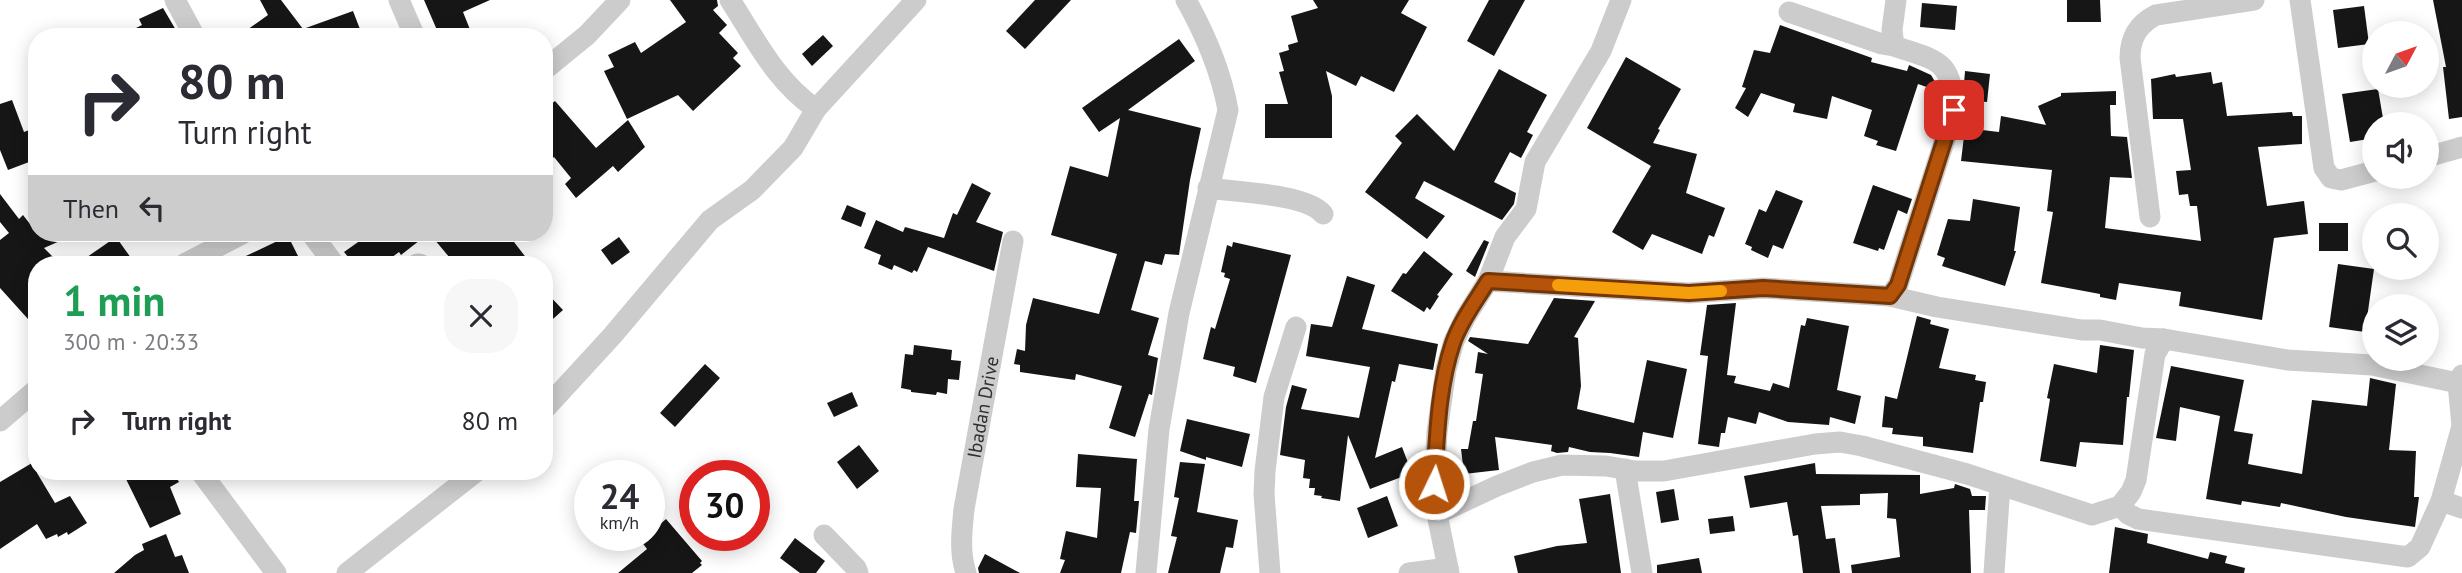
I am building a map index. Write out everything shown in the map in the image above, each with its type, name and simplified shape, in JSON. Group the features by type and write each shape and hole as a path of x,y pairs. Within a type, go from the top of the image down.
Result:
{"street":[{"path":"175,0 190,28"},
{"path":"399,0 411,28"},
{"path":"553,63 587,35 620,0"},
{"path":"730,0 781,79 795,95 816,109"},
{"path":"553,400 621,326 710,220 751,190 793,148 816,109 916,0"},
{"path":"1146,573 1159,429 1179,313 1228,110 1209,47 1186,0"},
{"path":"1409,573 1448,571 1434,484 1446,369 1459,329 1488,281 1505,237 1526,209 1535,162 1601,51 1621,0"},
{"path":"1894,46 1892,30 1896,0"},
{"path":"2150,217 2130,58 2133,36 2146,20 2156,15 2254,0"},
{"path":"2300,0 2324,168 2331,178 2341,180 2362,174"},
{"path":"1789,12 1931,58 1947,71 1953,85 1954,110 1898,285 1890,296"},
{"path":"2439,154 2462,147"},
{"path":"1208,188 1276,195 1300,201 1323,214"},
{"name":"Ibadan Drive","path":"966,573 962,539 964,509 1013,241"},
{"path":"199,256 227,242"},
{"path":"1488,281 1689,293 1763,288 1890,296 1937,307 2082,330 2164,339 2287,360 2372,365 2460,379 2462,426 2441,501 2420,547 2406,565 2138,519 2120,506"},
{"path":"1270,573 1264,494 1265,471 1273,397 1296,327"},
{"path":"1437,514 1497,485 1562,466 1606,466 1664,471 1840,442 1968,474 2092,515 2120,506 2136,480 2155,354 2164,339"},
{"path":"0,421 28,397"},
{"path":"1625,469 1642,573"},
{"path":"207,480 276,573"},
{"path":"347,573 466,480"},
{"path":"1994,573 2000,485"},
{"path":"2441,501 2462,508"},
{"path":"824,535 858,573"}],"building":[{"path":"260,0 281,0 302,28 250,28 268,15"},
{"path":"424,0 490,0 463,12 469,28 436,28"},
{"path":"670,0 717,0 718,6 713,10 727,25 719,33 738,53 733,58 741,66 693,111 678,95 627,119 604,71 614,67 608,55 635,42 641,53 686,22"},
{"path":"1035,0 1071,0 1025,49 1006,31"},
{"path":"1313,0 1409,0 1401,13 1427,27 1394,92 1361,76 1356,86 1326,71 1332,96 1332,138 1265,138 1265,104 1288,104 1279,72 1284,71 1279,53 1289,50 1288,45 1298,42 1291,16 1318,8"},
{"path":"1489,0 1525,0 1494,56 1467,41"},
{"path":"2067,0 2100,0 2101,22 2067,22"},
{"path":"2433,0 2462,0 2462,117 2449,119 2443,67 2446,67 2440,21 2437,21"},
{"path":"1922,3 1957,6 1955,30 1920,27"},
{"path":"2364,6 2366,21 2362,21 2362,45 2338,48 2333,10"},
{"path":"163,8 175,28 136,28 142,25 139,19"},
{"path":"353,11 360,28 306,28"},
{"path":"1780,25 1872,58 1871,62 1907,71 1909,65 1931,75 1938,91 1918,84 1896,151 1876,145 1878,141 1864,136 1872,110 1832,96 1827,119 1793,112 1795,104 1761,93 1748,117 1735,108 1746,88 1742,87 1754,50 1770,53"},
{"path":"823,35 833,46 812,66 802,54"},
{"path":"1179,39 1195,61 1128,110 1201,128 1179,255 1165,254 1162,265 1145,261 1131,310 1159,318 1148,355 1158,358 1152,395 1149,394 1135,437 1109,428 1122,386 1076,374 1075,380 1020,372 1020,365 1014,364 1017,349 1025,351 1026,325 1033,298 1099,314 1117,254 1051,235 1070,166 1108,177 1120,118 1099,132 1082,108"},
{"path":"1626,57 1681,89 1653,143 1697,154 1686,193 1725,208 1714,237 1709,235 1702,254 1652,234 1643,250 1612,232 1651,166 1587,128"},
{"path":"1499,69 1547,95 1527,132 1533,135 1521,158 1510,152 1494,182 1516,193 1514,204 1502,220 1424,181 1415,198 1445,216 1427,239 1365,192 1402,143 1395,136 1417,114 1454,151"},
{"path":"1965,71 1990,74 1987,102 1966,100"},
{"path":"2211,72 2213,84 2222,82 2227,116 2292,112 2293,116 2302,116 2302,144 2258,147 2267,206 2304,201 2308,234 2274,238 2262,320 2179,306 2181,292 2119,283 2116,300 2100,297 2100,294 2041,283 2053,212 2047,211 2052,170 1961,161 1965,128 1999,132 2001,116 2046,125 2038,106 2061,96 2061,93 2116,91 2116,105 2110,105 2111,136 2127,137 2132,178 2110,177 2105,228 2201,241 2197,206 2190,206 2188,194 2179,195 2176,171 2191,170 2183,119 2153,119 2151,79 2175,74 2176,77"},
{"path":"2362,91 2362,98 2380,98 2382,112 2362,112 2362,140 2350,142 2342,94"},
{"path":"12,100 24,132 28,130 28,162 8,170 0,150 0,104"},
{"path":"555,101 596,148 628,120 645,147 618,172 613,166 576,198 565,184 571,178 553,158"},
{"path":"972,183 991,193 976,222 1003,232 994,271 928,247 917,272 914,270 912,273 894,265 892,270 878,264 881,255 864,248 876,220 903,232 905,227 944,238 953,213 957,215"},
{"path":"1873,185 1912,199 1907,214 1898,210 1884,250 1879,248 1878,251 1853,243"},
{"path":"1776,190 1803,201 1783,249 1773,245 1768,258 1745,244 1759,209 1766,212"},
{"path":"0,194 19,219 23,215 28,221 28,242 58,242 44,248 52,256 28,256 28,319 0,288 0,240 9,233 0,222"},
{"path":"1973,199 2020,207 2016,251 2005,286 1942,266 1945,258 1937,255 1948,219 1970,221"},
{"path":"847,205 866,213 861,227 841,219"},
{"path":"2319,223 2348,223 2348,251 2319,251"},
{"path":"619,237 630,252 612,265 601,250"},
{"path":"1484,240 1489,242 1475,277 1466,271"},
{"path":"109,242 120,242 130,256 89,256"},
{"path":"275,242 291,242 298,256 246,256"},
{"path":"358,242 418,242 401,255 399,252 394,256 347,256 344,252"},
{"path":"437,242 514,242 525,256 448,256"},
{"path":"1233,242 1291,255 1256,383 1233,376 1235,367 1203,359 1211,327 1215,329 1230,279 1224,277 1225,273 1221,272 1227,245 1232,247"},
{"path":"1424,251 1453,274 1437,295 1439,296 1430,310 1427,307 1424,312 1391,291 1403,273 1406,274"},
{"path":"2338,264 2362,267 2362,280 2372,280 2370,294 2362,294 2362,332 2329,327"},
{"path":"1347,276 1375,285 1362,329 1438,344 1433,370 1399,364 1395,382 1392,381 1375,458 1402,447 1412,473 1370,489 1348,435 1340,501 1314,495 1315,488 1309,488 1310,479 1303,478 1305,460 1280,455 1286,407 1292,385 1307,389 1301,409 1359,418 1370,367 1306,356 1311,324 1332,327"},
{"path":"1554,298 1595,301 1574,337 1578,338 1581,386 1577,409 1634,423 1647,360 1687,369 1673,438 1643,432 1639,457 1569,447 1568,452 1557,453 1551,451 1552,445 1495,437 1499,470 1464,474 1461,449 1468,449 1473,421 1476,421 1483,374 1475,373 1478,352 1488,354 1468,341 1470,337 1528,344"},
{"path":"553,299 563,310 553,319"},
{"path":"1736,303 1727,375 1736,376 1734,383 1770,391 1773,383 1789,388 1801,325 1805,326 1807,318 1849,326 1837,390 1861,396 1855,424 1830,417 1829,425 1788,422 1759,412 1756,424 1728,417 1725,433 1721,433 1719,447 1698,444 1708,356 1700,355 1707,305"},
{"path":"1917,316 1931,320 1930,324 1949,329 1939,368 1976,375 1975,380 1986,382 1983,402 1980,402 1973,453 1923,446 1923,437 1892,434 1893,428 1882,427 1885,396 1897,399"},
{"path":"914,345 952,350 951,360 961,361 959,380 948,379 947,394 911,392 901,388 905,354 913,355"},
{"path":"2100,345 2134,350 2123,445 2080,442 2076,467 2040,461 2054,364 2097,373"},
{"path":"705,364 720,378 675,427 660,413"},
{"path":"2171,366 2244,380 2234,431 2253,434 2248,464 2302,474 2312,400 2367,406 2370,378 2396,384 2389,450 2416,451 2414,497 2419,497 2415,527 2346,517 2281,503 2280,507 2242,501 2241,505 2206,499 2220,416 2180,407 2176,441 2156,438"},
{"path":"852,392 858,406 834,417 827,403"},
{"path":"1187,419 1250,434 1242,467 1206,457 1206,460 1180,451"},
{"path":"859,445 879,471 857,489 837,462"},
{"path":"1078,454 1137,459 1134,501 1139,501 1136,533 1130,532 1121,573 1060,573 1065,560 1060,559 1066,531 1097,538 1101,488 1076,487"},
{"path":"1180,462 1205,464 1197,512 1238,520 1233,548 1226,547 1220,573 1168,573 1177,537 1171,536 1179,498 1174,497"},
{"path":"1815,463 1816,474 1920,475 1920,494 1954,488 1955,484 1970,489 1972,496 1986,496 1985,510 1969,510 1971,573 1852,573 1851,565 1900,557 1896,519 1887,518 1888,493 1860,494 1860,505 1821,506 1826,539 1835,538 1840,573 1803,573 1798,535 1793,536 1787,502 1750,508 1744,476"},
{"path":"28,465 28,480 41,480 55,503 70,496 87,523 68,535 67,532 46,539 37,524 0,549 0,482"},
{"path":"126,480 178,480 179,482 170,487 181,514 150,528"},
{"path":"1674,489 1679,520 1661,523 1656,492"},
{"path":"1610,494 1621,573 1518,573 1514,556 1557,546 1587,543 1579,499"},
{"path":"1387,496 1398,526 1368,538 1357,508"},
{"path":"1733,516 1735,531 1710,534 1708,519"},
{"path":"665,520 679,534 679,551 693,551 702,565 692,573 618,573 645,551 665,551"},
{"path":"2115,527 2148,534 2147,543 2208,559 2210,552 2227,556 2225,563 2245,568 2244,573 2109,573"},
{"path":"166,534 175,557 182,555 189,573 114,573 144,550 142,544"},
{"path":"795,538 825,561 816,573 800,573 780,558"},
{"path":"985,554 1020,573 979,573 978,568"},
{"path":"1699,558 1702,573 1657,573 1657,565"}],"slow traffic":[{"path":"1558,285 1689,293 1721,291"}],"route":[{"path":"1434,484 1437,432 1446,369 1454,341 1488,281 1689,293 1763,288 1890,296 1898,285 1954,110"}]}
